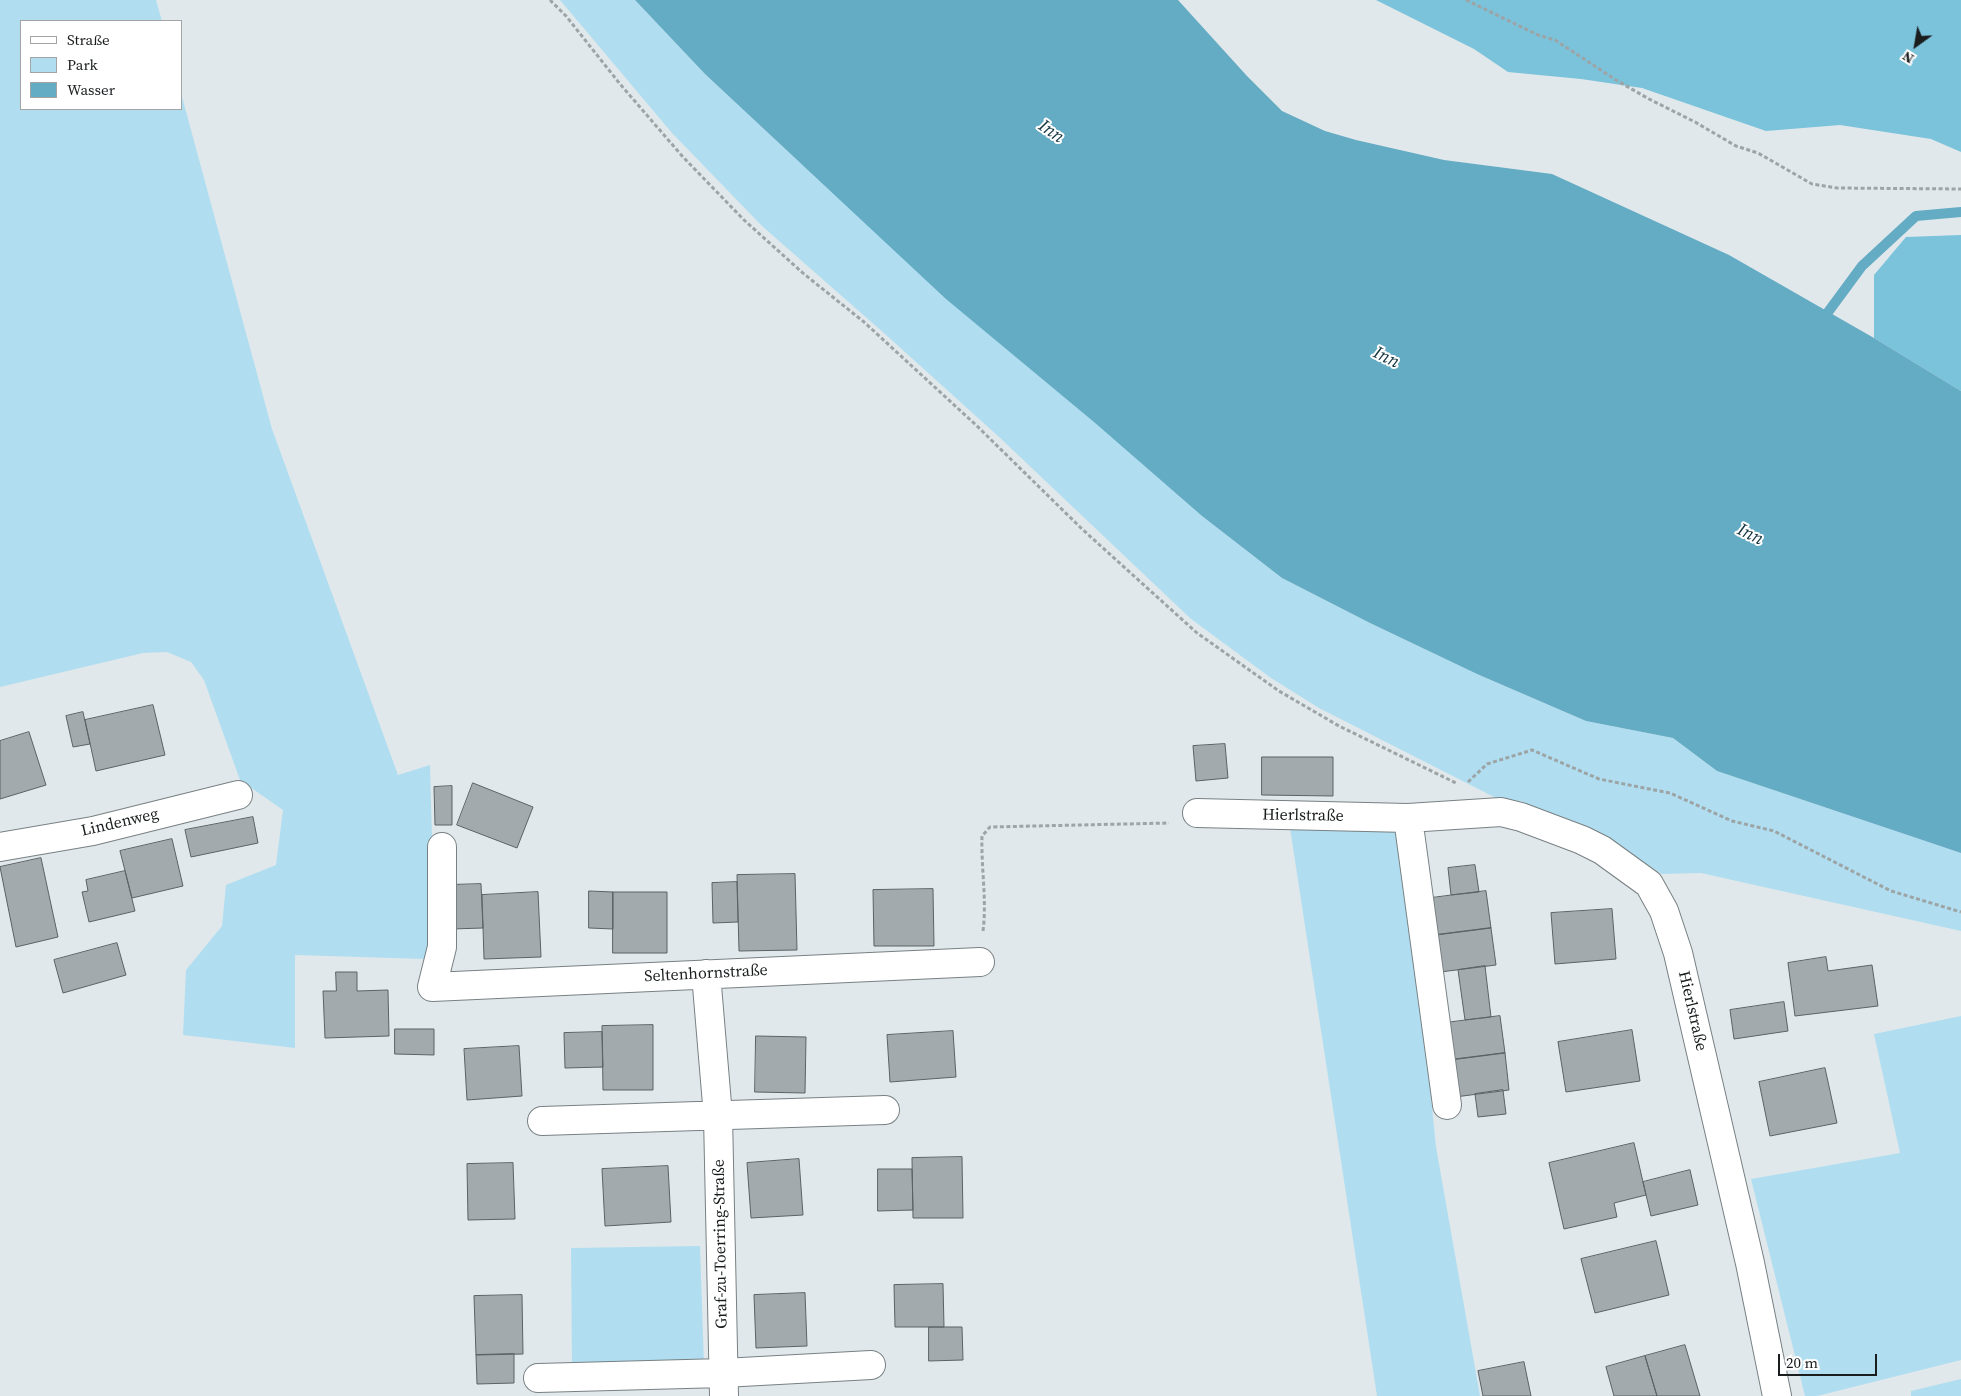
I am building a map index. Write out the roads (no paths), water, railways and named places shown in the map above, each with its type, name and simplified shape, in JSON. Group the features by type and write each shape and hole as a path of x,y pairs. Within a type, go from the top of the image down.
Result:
{"street":[{"name":"Lindenweg","path":"0,847 93,831 238,795"},
{"name":"Hierlstraße","path":"1197,813 1408,818 1501,812 1521,817 1589,843 1627,867 1648,884 1664,911 1678,953 1750,1264 1776,1396"},
{"path":"1408,818 1447,1105"},
{"name":"Seltenhornstraße","path":"442,847 442,947 432,987 980,962"},
{"name":"Graf-zu-Toerring-Straße","path":"706,974 718,1116 724,1384"},
{"path":"542,1121 885,1110"},
{"path":"538,1378 724,1384 871,1365"}],"water":[{"name":"Inn","path":"635,0 1178,0 1247,76 1282,111 1325,131 1356,140 1444,160 1552,174 1729,255 1874,338 1961,391 1961,853 1717,771 1673,738 1586,721 1477,674 1370,623 1282,578 1202,516 1094,422 946,299 705,74"}],"waterway":[{"path":"1820,323 1862,266 1916,216 1961,212"}]}
